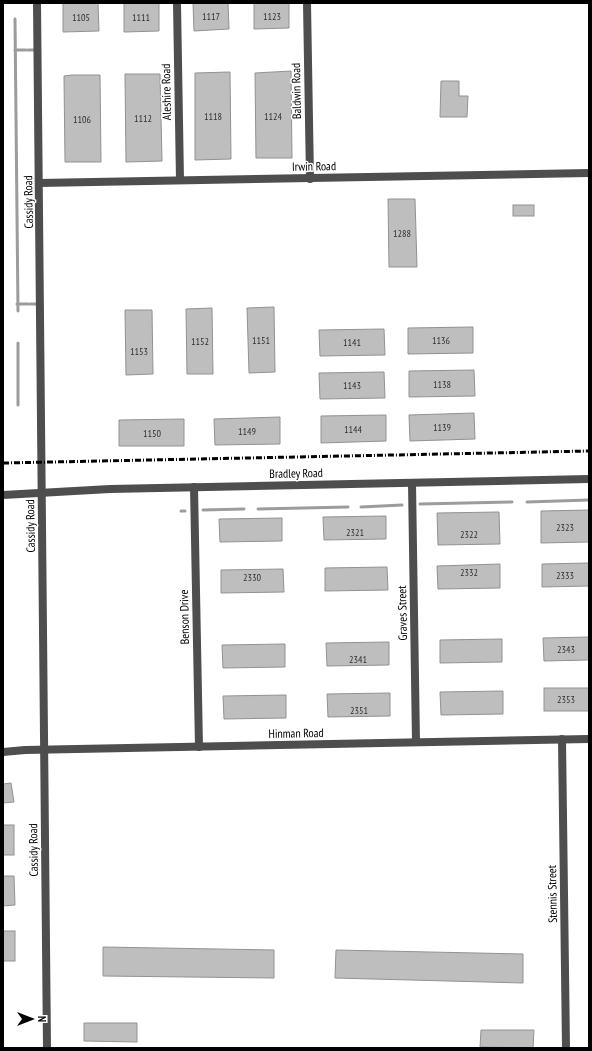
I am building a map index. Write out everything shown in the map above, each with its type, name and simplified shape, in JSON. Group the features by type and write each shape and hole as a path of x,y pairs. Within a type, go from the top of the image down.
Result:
{"street":[{"name":"Cassidy Road","path":"37,3 40,183 47,1048"},
{"name":"Aleshire Road","path":"176,3 180,180"},
{"name":"Baldwin Road","path":"307,3 310,178"},
{"name":"Irwin Road","path":"40,183 589,173"},
{"name":"Bradley Road","path":"3,495 42,492 194,487 589,479"},
{"name":"Graves Street","path":"412,483 416,742"},
{"name":"Benson Drive","path":"194,487 198,747"},
{"name":"Stennis Street","path":"562,739 566,1048"},
{"name":"Hinman Road","path":"3,752 589,739"}],"building":[{"path":"63,3 98,3 99,31 63,32"},
{"path":"124,3 159,3 159,31 124,32"},
{"path":"193,3 228,3 229,29 194,31"},
{"path":"254,3 289,3 289,28 254,29"},
{"path":"291,71 292,158 256,158 255,73"},
{"path":"230,72 231,159 195,160 195,73"},
{"path":"125,74 160,74 162,161 126,162"},
{"path":"100,75 101,162 65,162 64,76"},
{"path":"441,81 459,81 459,96 468,96 467,117 440,117"},
{"path":"388,199 415,199 417,267 389,267"},
{"path":"513,205 534,205 534,216 513,216"},
{"path":"274,307 275,372 249,373 247,308"},
{"path":"212,308 213,374 187,374 186,309"},
{"path":"125,310 152,310 153,374 126,375"},
{"path":"473,327 473,353 408,354 408,328"},
{"path":"384,329 385,355 320,356 319,330"},
{"path":"474,370 475,396 409,397 409,371"},
{"path":"384,372 385,398 320,399 319,373"},
{"path":"474,413 475,439 410,441 409,415"},
{"path":"386,415 386,441 321,443 321,416"},
{"path":"280,417 280,444 215,445 214,419"},
{"path":"184,419 184,446 119,446 119,420"},
{"path":"589,510 589,542 541,543 541,511"},
{"path":"499,512 500,544 438,545 437,513"},
{"path":"386,516 386,539 324,540 323,517"},
{"path":"282,518 282,541 220,542 219,519"},
{"path":"589,563 589,586 542,587 542,564"},
{"path":"500,564 500,588 438,589 437,566"},
{"path":"387,567 388,590 325,591 325,568"},
{"path":"283,569 284,592 221,593 221,570"},
{"path":"589,637 589,660 544,661 543,638"},
{"path":"502,639 502,662 440,663 440,640"},
{"path":"389,642 389,665 327,666 326,643"},
{"path":"285,644 285,667 223,668 222,645"},
{"path":"544,688 589,688 589,711 544,711"},
{"path":"503,691 503,714 441,715 440,692"},
{"path":"390,693 390,716 328,717 327,694"},
{"path":"286,695 286,718 224,719 223,696"},
{"path":"11,783 14,802 3,803 3,784"},
{"path":"3,825 14,825 14,855 3,855"},
{"path":"3,876 14,876 15,905 3,906"},
{"path":"3,931 15,931 15,961 3,961"},
{"path":"103,947 274,950 274,978 103,976"},
{"path":"336,950 523,954 523,983 335,978"},
{"path":"84,1023 137,1023 137,1042 84,1041"},
{"path":"481,1030 534,1030 533,1048 480,1047"}],"waterway":[{"path":"15,19 18,311"},
{"path":"15,50 26,50"},
{"path":"28,50 36,50"},
{"path":"17,304 28,304"},
{"path":"30,304 39,304"},
{"path":"18,343 18,405"},
{"path":"527,502 589,500"},
{"path":"420,504 512,502"},
{"path":"361,507 402,505"},
{"path":"258,509 348,507"},
{"path":"203,510 244,509"}],"railway":[{"path":"3,463 589,451"}]}
